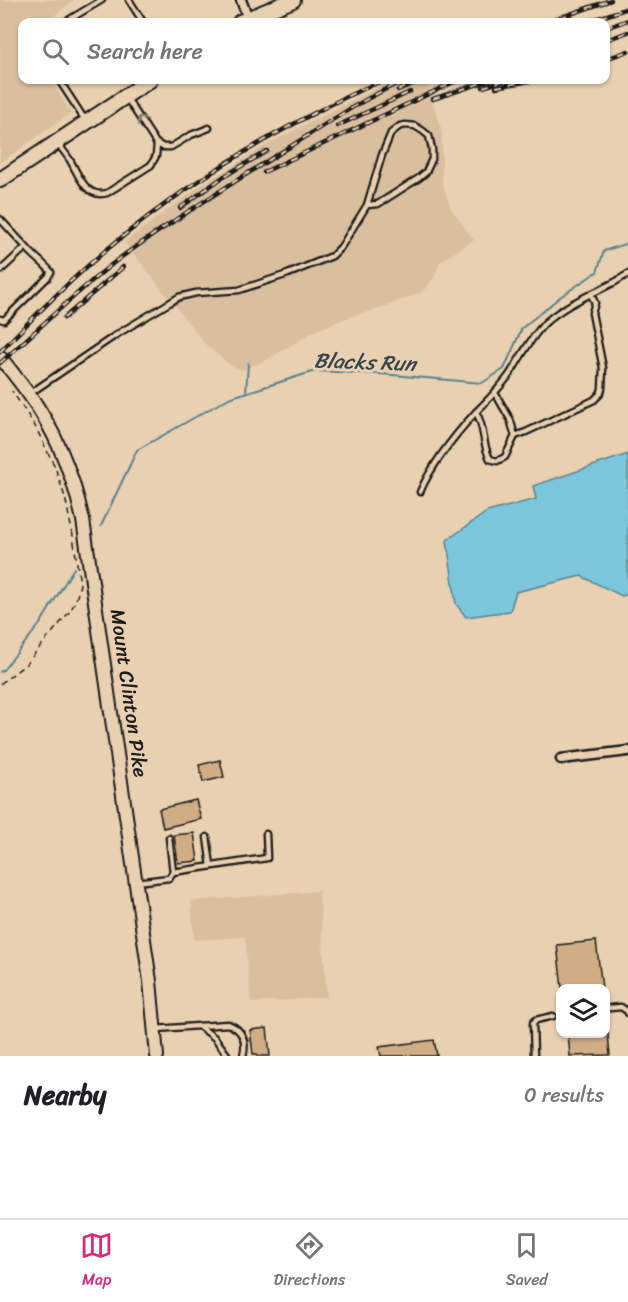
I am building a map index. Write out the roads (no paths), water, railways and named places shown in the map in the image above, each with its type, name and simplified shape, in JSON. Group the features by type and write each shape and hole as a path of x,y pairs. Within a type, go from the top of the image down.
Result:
{"main road":[{"path":"249,18 293,0"},
{"path":"0,180 144,84"},
{"name":"Mount Clinton Pike","path":"0,357 29,394 45,420 64,459 77,494 83,520 136,882 156,1029 157,1056"}],"street":[{"path":"241,0 244,18"},
{"path":"561,759 628,751"}],"lane":[{"path":"72,18 102,0"},
{"path":"129,0 140,18"},
{"path":"61,84 86,122"},
{"path":"126,96 157,144 163,147 171,147 209,128"},
{"path":"29,394 119,333 179,297 192,293 239,290 332,256 342,248 367,205 391,132 406,125 415,126 423,131 429,136 432,149 432,159 426,172 378,204 367,205"},
{"path":"57,142 85,186 93,193 100,195 107,193 151,165 156,156 157,144"},
{"path":"0,219 34,257 45,264 51,272 4,320 0,319"},
{"path":"0,230 6,225"},
{"path":"0,271 14,254 26,247"},
{"path":"420,492 427,475 458,432 495,393 523,351 544,325 558,312 577,300 628,274"},
{"path":"515,436 594,400 600,394 603,368 592,313 595,303 591,294"},
{"path":"476,412 481,421 486,451 490,459 497,460 505,457 515,436 510,419 495,393"},
{"path":"173,872 267,858 266,834"},
{"path":"207,837 211,866"},
{"path":"136,882 169,878 173,872 169,838"},
{"path":"610,1008 621,1006 628,1013"},
{"path":"534,1056 533,1023 536,1020 553,1016"},
{"path":"156,1029 228,1024 243,1035 245,1048 243,1056"},
{"path":"199,1026 215,1038 228,1056"}],"water":[{"path":"628,454 628,594 622,596 581,576 516,592 510,611 466,617 456,604 447,540 487,512 536,499 533,486"}],"waterway":[{"name":"Blacks Run","path":"101,526 137,450 229,398 315,371 482,383 504,369 522,328 560,297 597,272 604,251 628,243"},
{"path":"246,393 248,363"},
{"name":"Blacks Run","path":"0,672 40,624 74,568"}],"railway":[{"path":"559,18 611,0"},
{"path":"599,18 628,8"},
{"path":"610,27 628,20"},
{"path":"610,39 628,32"},
{"path":"610,58 628,51"},
{"path":"0,352 86,268 183,192 278,132 374,84"},
{"path":"0,363 120,258 331,121 397,84"},
{"path":"398,90 412,84"},
{"path":"264,172 450,84"},
{"path":"433,99 478,84"},
{"path":"483,87 492,84"},
{"path":"496,87 513,84"},
{"path":"337,126 410,92"},
{"path":"180,208 223,177 267,151"},
{"path":"64,318 123,267"}]}
